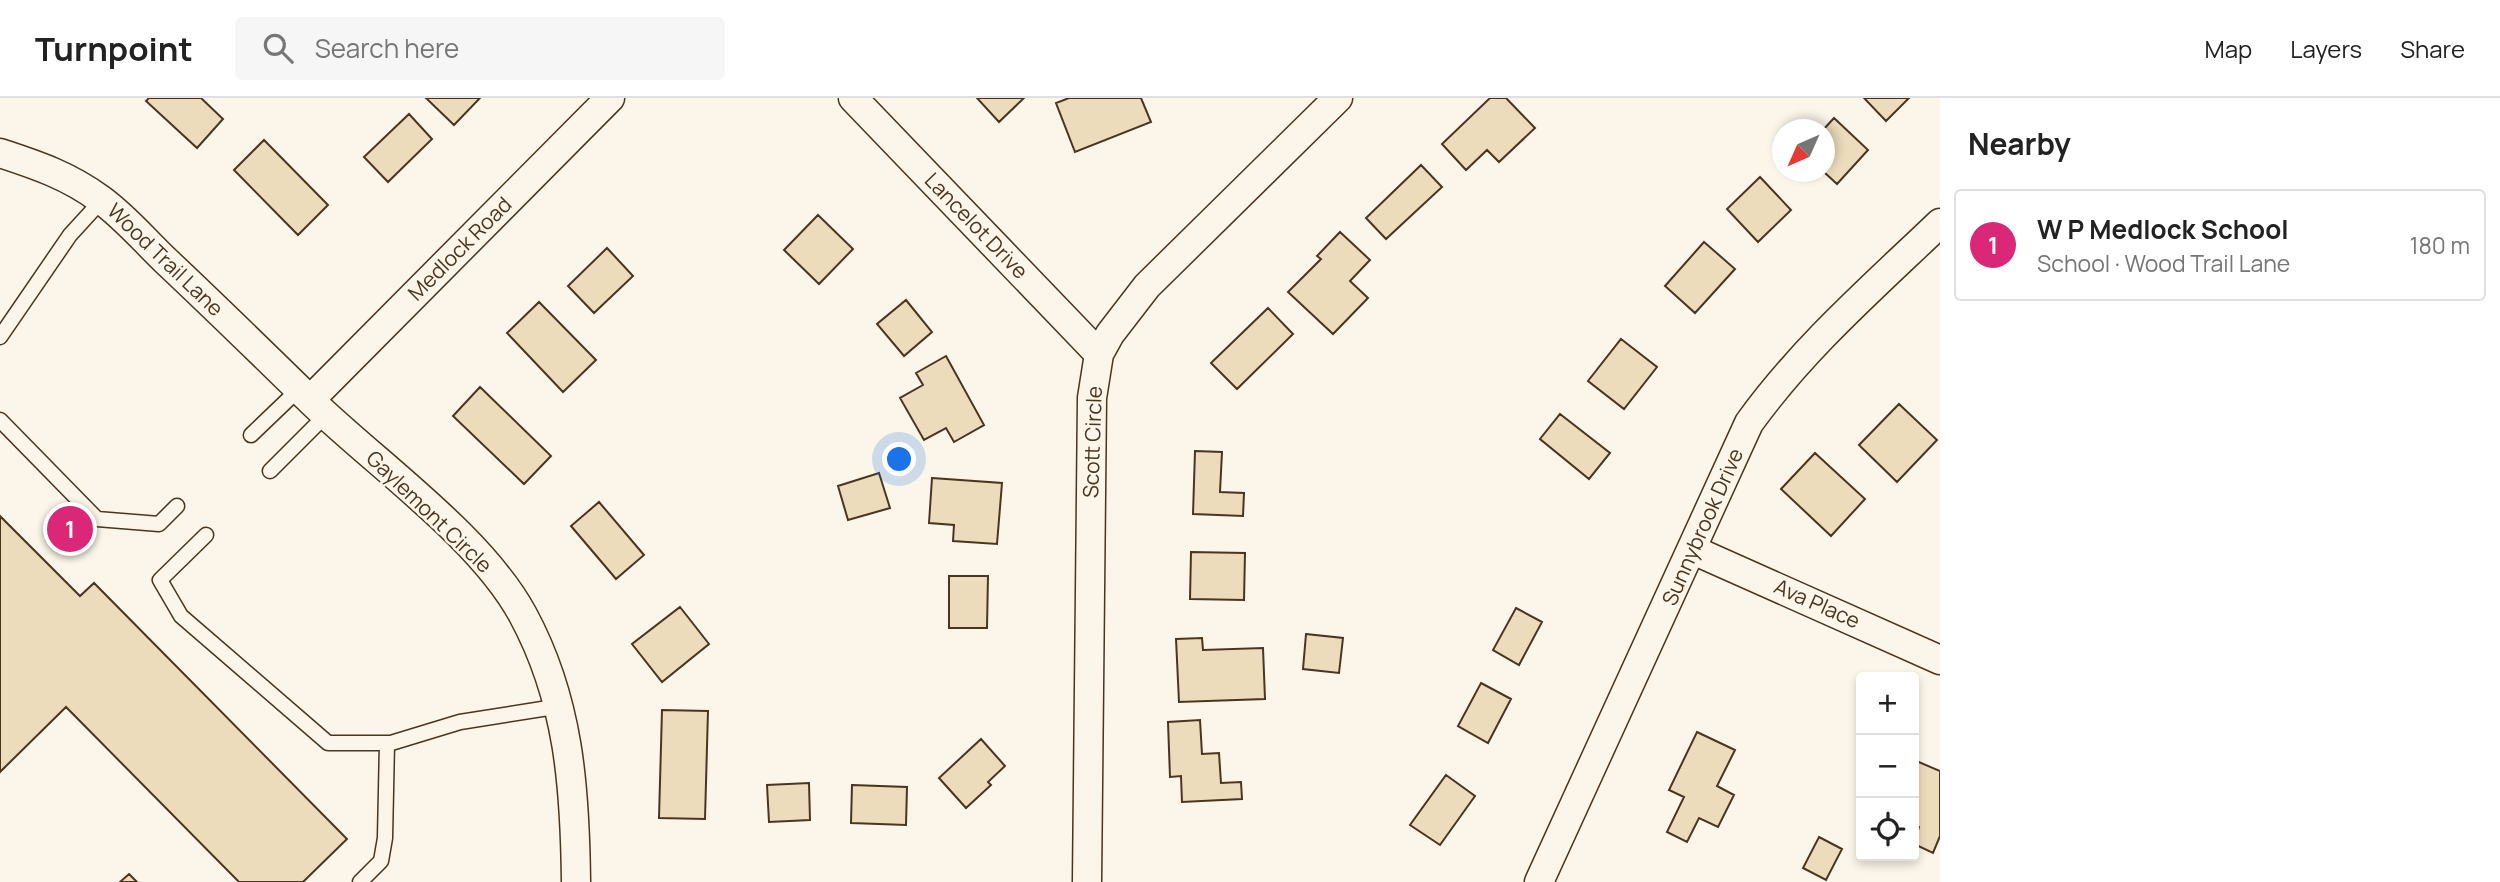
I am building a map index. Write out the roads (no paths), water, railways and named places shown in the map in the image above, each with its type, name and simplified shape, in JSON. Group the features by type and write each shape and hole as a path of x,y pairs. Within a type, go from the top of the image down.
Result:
{"street":[{"name":"Medlock Road","path":"312,401 611,98"},
{"name":"Lancelot Drive","path":"853,98 1099,354"},
{"name":"Scott Circle","path":"1087,882 1092,398 1099,354 1110,334 1147,286 1338,98"},
{"name":"Wood Trail Lane","path":"0,153 58,172 102,200 312,401"},
{"name":"Sunnybrook Drive","path":"1539,882 1749,423 1778,383 1808,350 1940,223"},
{"name":"Gaylemont Circle","path":"312,401 469,545 501,582 539,646 561,706 573,794 576,882"},
{"name":"Ava Place","path":"1693,550 1940,660"}],"lane":[{"path":"0,337 70,235 102,200"},
{"path":"251,435 312,401"},
{"path":"270,471 312,401"},
{"path":"0,420 97,519 159,524 177,506"},
{"path":"206,535 160,580 181,616 328,743 387,743 460,722 561,706"},
{"path":"360,882 381,861 385,838 387,743"}],"place":[{"name":"W P Medlock School","path":"70,529"}]}
